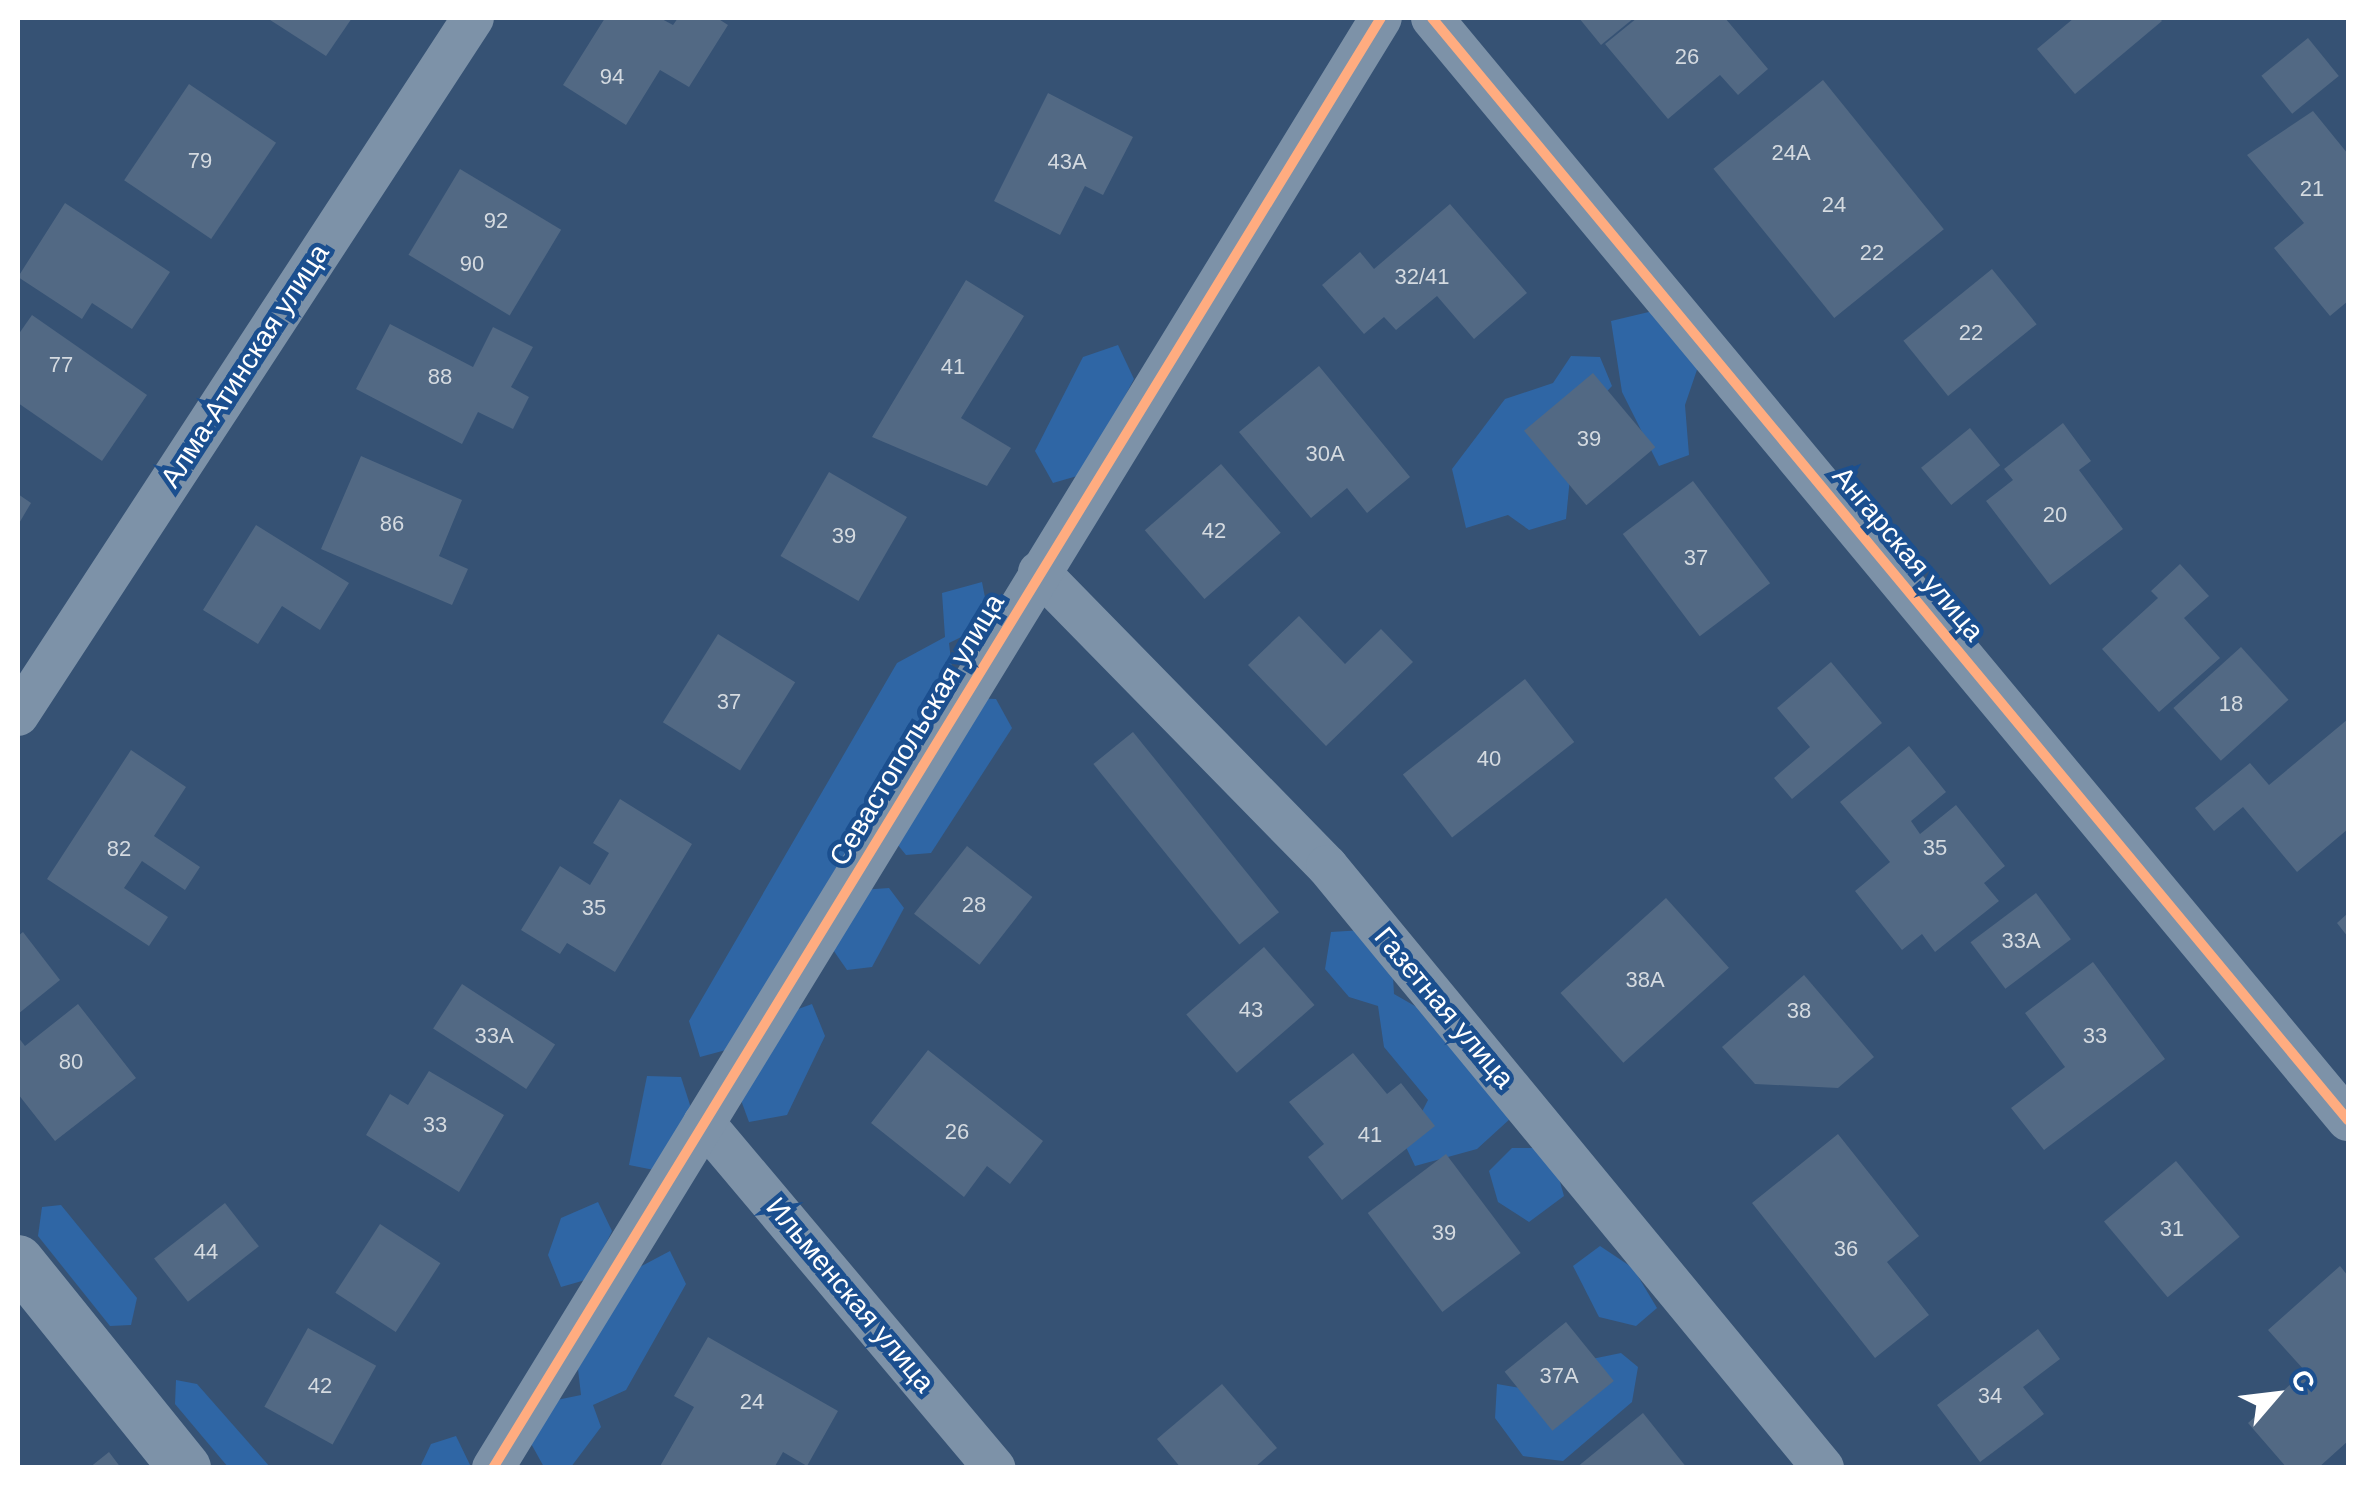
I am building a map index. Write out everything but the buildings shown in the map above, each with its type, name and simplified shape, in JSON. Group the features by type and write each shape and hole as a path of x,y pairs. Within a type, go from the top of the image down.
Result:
{"street":[{"name":"Алма-Атинская улица","path":"18,715 473,18"},
{"name":"Севастопольская улица","path":"493,1468 1380,18"},
{"name":"Ангарская улица","path":"1432,18 2348,1120"},
{"name":"Газетная улица","path":"1040,572 1328,866 1824,1468"},
{"name":"Ильменская улица","path":"704,1123 995,1468"},
{"path":"18,1261 185,1468"}],"shaded area":[{"path":"1653,311 1701,358 1685,405 1689,455 1659,466 1622,392 1611,321"},
{"path":"1118,345 1134,379 1084,474 1053,483 1035,451 1083,357"},
{"path":"1571,356 1600,357 1612,386 1575,425 1566,519 1529,530 1508,515 1466,528 1452,469 1505,399 1553,383"},
{"path":"982,582 990,623 949,643 953,677 726,1050 700,1057 689,1021 897,663 945,637 942,593"},
{"path":"974,698 996,699 1012,728 931,853 906,855 889,834"},
{"path":"889,888 904,908 872,967 847,970 829,944 861,890"},
{"path":"1363,930 1392,959 1394,994 1448,1025 1511,1118 1477,1149 1415,1166 1405,1145 1428,1100 1384,1047 1378,1006 1349,997 1325,969 1331,932"},
{"path":"812,1004 825,1036 787,1115 749,1122 738,1092 787,1013"},
{"path":"647,1076 681,1077 691,1108 654,1170 629,1165"},
{"path":"1512,1148 1537,1148 1556,1168 1564,1196 1529,1222 1498,1202 1489,1171"},
{"path":"598,1202 612,1231 589,1279 561,1287 548,1255 561,1218"},
{"path":"61,1205 137,1298 131,1325 110,1326 38,1236 42,1207"},
{"path":"1600,1246 1633,1268 1657,1308 1636,1326 1599,1317 1573,1266"},
{"path":"670,1251 686,1284 626,1390 593,1405 601,1427 571,1467 544,1467 529,1440 552,1401 581,1395 578,1369 636,1269"},
{"path":"1621,1353 1638,1367 1632,1402 1563,1461 1523,1456 1495,1418 1497,1384 1531,1390 1582,1361"},
{"path":"176,1380 197,1384 270,1467 228,1467 175,1404"},
{"path":"456,1436 471,1467 420,1467 431,1444"}],"cycle path":[{"path":"493,1468 1381,18"},
{"path":"1432,18 2348,1120"}]}
